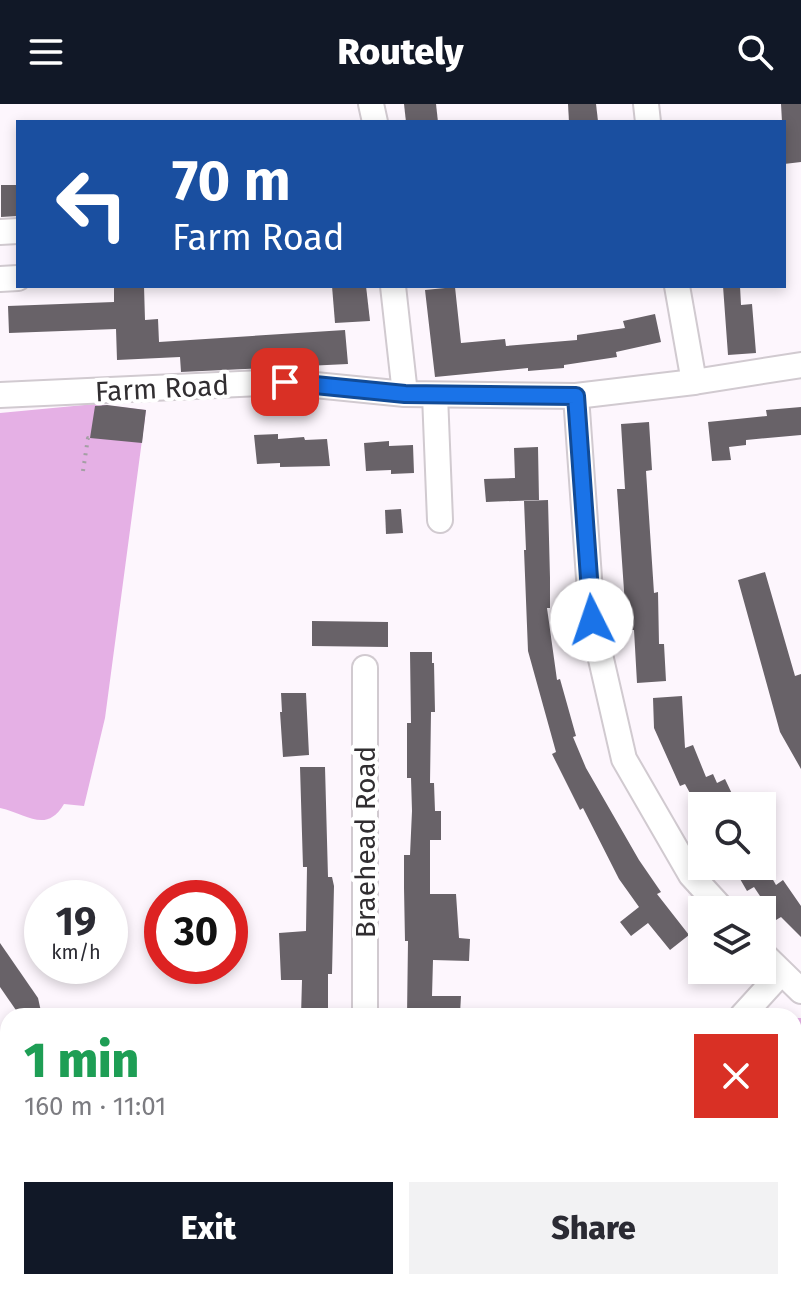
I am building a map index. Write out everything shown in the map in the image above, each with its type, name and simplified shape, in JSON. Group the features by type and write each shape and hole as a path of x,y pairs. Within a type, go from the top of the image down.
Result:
{"street":[{"path":"393,288 405,394"},
{"path":"677,288 694,382"},
{"name":"Farm Road","path":"0,395 285,382 405,394 576,396 801,365"},
{"path":"435,395 440,520"},
{"path":"576,396 592,620 624,759 691,875 710,896"},
{"name":"Braehead Road","path":"365,668 365,1008"},
{"path":"776,968 801,991"},
{"path":"749,1008 781,973"}],"path":[{"path":"83,471 90,438"}],"shaded area":[{"path":"95,404 146,410 105,718 84,806 64,804 50,818 36,820 0,808 0,413"}],"building":[{"path":"404,104 436,104 438,120 406,120"},
{"path":"568,104 596,104 598,120 569,120"},
{"path":"781,104 801,104 801,162 786,164 786,120 782,120"},
{"path":"1,185 16,185 16,216 1,217"},
{"path":"114,288 144,288 145,320 158,319 159,342 345,330 348,364 181,372 180,357 117,360 116,329 9,333 8,306 114,302"},
{"path":"332,288 366,288 370,321 335,323"},
{"path":"455,288 461,343 505,339 506,346 577,340 577,335 625,328 623,321 655,314 661,342 616,352 617,357 564,365 564,368 528,371 528,368 435,377 425,290"},
{"path":"723,288 740,288 741,305 752,304 756,353 728,355"},
{"path":"95,406 146,410 142,443 90,438"},
{"path":"801,407 801,435 746,440 746,445 729,447 731,460 712,461 708,422 767,416 766,410"},
{"path":"649,422 652,470 646,471 654,593 658,592 659,644 664,644 666,681 637,683 634,630 629,630 629,605 625,605 617,489 625,489 621,424"},
{"path":"278,434 278,439 327,439 330,466 257,464 254,435"},
{"path":"389,441 389,446 413,445 414,473 366,471 364,443"},
{"path":"538,447 539,500 486,502 484,479 515,478 514,448"},
{"path":"548,500 550,608 547,608 557,680 560,679 576,736 573,737 586,768 661,892 657,894 688,934 670,950 648,923 631,936 620,922 639,907 619,879 552,754 556,752 528,651 524,501"},
{"path":"401,509 403,533 386,534 385,510"},
{"path":"765,572 795,676 801,674 801,769 780,732 738,580"},
{"path":"312,621 388,622 388,647 312,646"},
{"path":"410,652 432,652 435,712 431,712 430,783 434,783 435,811 441,811 441,840 430,840 430,894 456,894 459,938 470,939 469,961 433,960 432,996 461,996 460,1008 407,1008 404,855 410,855 412,811 411,778 407,778 407,723 411,723"},
{"path":"281,693 306,693 309,755 283,757"},
{"path":"682,696 685,748 693,745 706,777 713,774 717,783 725,779 731,792 689,792 685,784 680,786 654,728 653,698"},
{"path":"300,767 325,767 328,877 332,877 334,886 328,1008 301,1008 302,980 281,980 279,933 306,931 307,867 303,867"},
{"path":"741,880 773,880 776,885 783,880 801,906 801,937 781,917 776,920 776,896 760,896 754,887 747,891"},
{"path":"0,943 24,978 24,984 28,984 38,998 40,1008 14,1008 0,987"}],"route":[{"path":"285,382 405,394 576,396 592,620"}]}
